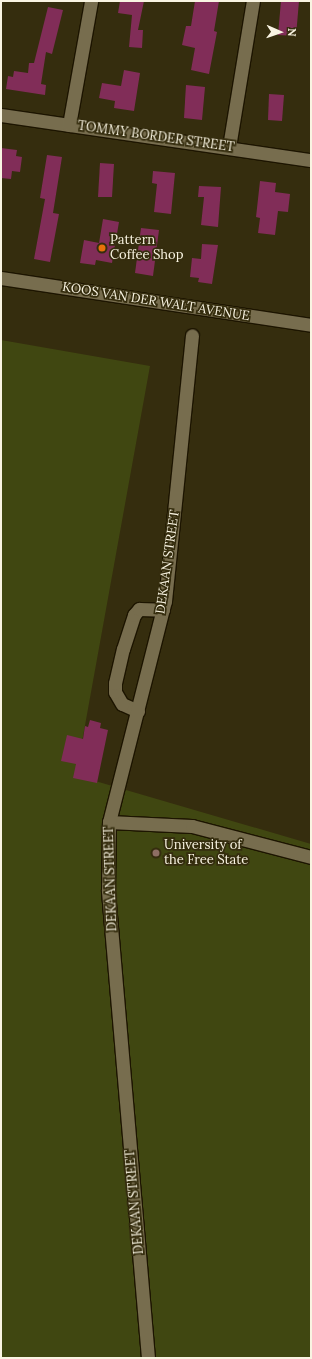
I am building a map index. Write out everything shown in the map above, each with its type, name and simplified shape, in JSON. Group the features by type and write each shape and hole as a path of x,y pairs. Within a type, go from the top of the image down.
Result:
{"street":[{"path":"69,125 91,1"},
{"path":"229,147 253,1"},
{"name":"TOMMY BORDER STREET","path":"1,115 311,160"},
{"name":"KOOS VAN DER WALT AVENUE","path":"1,278 311,325"},
{"name":"DEKAAN STREET","path":"148,1358 108,890 109,822 163,610 175,515 192,335"},
{"path":"138,711 122,704 115,692 115,683 123,649 134,615 139,609 163,610"},
{"path":"109,822 192,826 311,857"}],"green space":[{"name":"University of the Free State","path":"1,340 150,366 82,742 85,778 311,844 311,1358 1,1358"}],"building":[{"path":"120,1 144,1 138,30 143,30 142,48 129,47 132,15 118,13"},
{"path":"195,1 219,1 214,31 217,32 209,74 191,70 195,48 182,45 186,26 191,26"},
{"path":"281,1 299,1 296,36 278,35"},
{"path":"48,7 63,10 52,54 46,52 41,84 46,85 45,95 6,89 8,76 13,77 14,71 28,73 29,63 34,63"},
{"path":"124,70 140,73 134,111 114,108 115,101 99,98 102,83 121,86"},
{"path":"186,85 205,87 202,120 184,118"},
{"path":"269,94 284,95 282,121 268,120"},
{"path":"1,148 17,150 16,156 22,157 20,172 12,171 11,179 1,178"},
{"path":"47,155 62,157 53,213 59,214 50,262 34,259 45,199 40,198"},
{"path":"100,163 114,164 112,197 98,197"},
{"path":"153,171 175,173 171,214 154,212 157,184 152,183"},
{"path":"260,181 276,183 275,192 290,194 288,212 278,211 275,235 258,233 260,218 256,217"},
{"path":"199,186 221,187 218,227 201,225 204,197 198,197"},
{"path":"103,219 119,222 112,263 96,260 95,265 80,263 84,240 99,243"},
{"path":"141,228 159,230 153,276 135,273"},
{"path":"202,244 218,245 212,284 198,282 199,278 190,277 192,258 201,259"},
{"path":"90,720 101,723 100,728 108,730 97,783 73,778 76,764 61,761 67,735 83,739 85,726 88,727"}],"place":[{"name":"Pattern Coffee Shop","path":"102,248"},
{"name":"University of the Free State","path":"156,853"}]}
